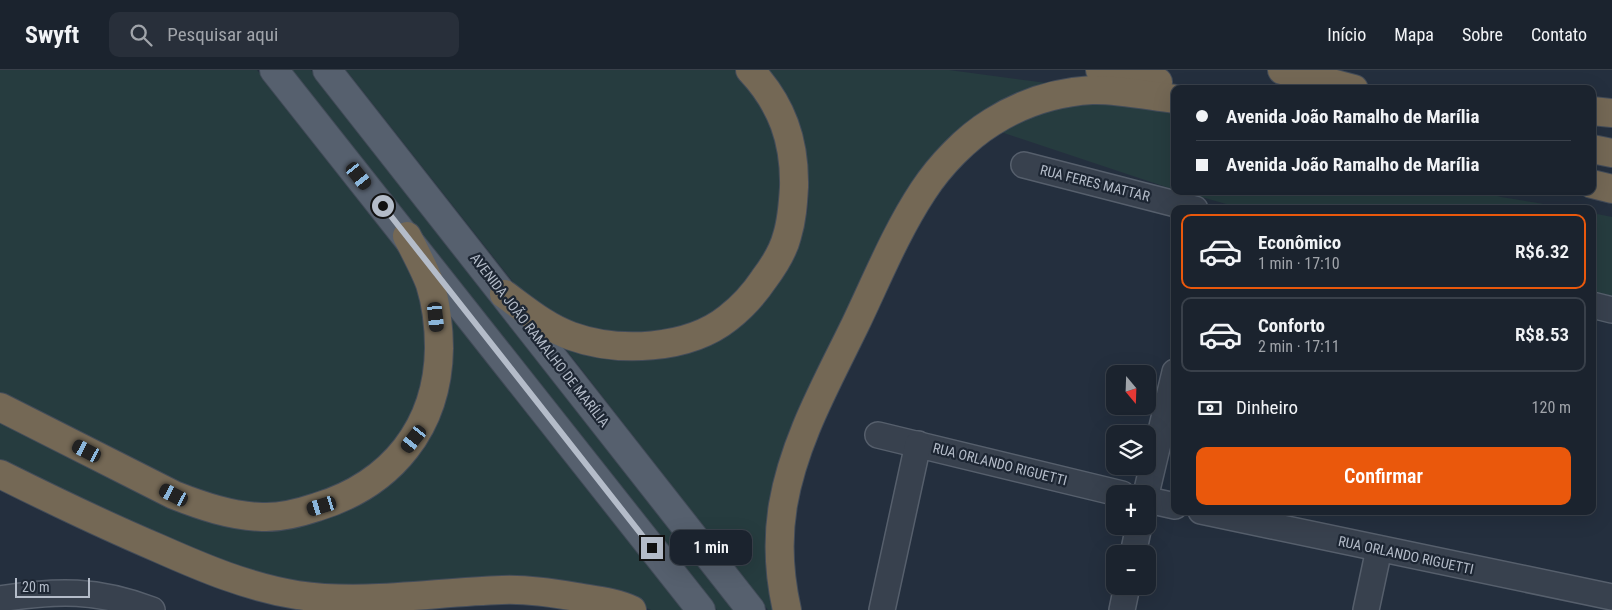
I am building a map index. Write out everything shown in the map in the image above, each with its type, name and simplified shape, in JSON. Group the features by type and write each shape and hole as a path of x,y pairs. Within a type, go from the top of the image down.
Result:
{"highway":[{"path":"504,294 548,326 573,337 618,346 657,345 693,338 727,319 753,295 774,266 787,238 793,206 792,142 779,108 762,82 750,70"},
{"path":"1100,70 1171,85"},
{"path":"1282,70 1339,85"},
{"path":"787,610 780,580 779,541 783,504 790,476 808,425 903,224 924,190 946,163 968,141 992,122 1023,105 1060,94 1094,90 1171,99"},
{"path":"1596,111 1612,113"},
{"path":"1596,149 1612,153"},
{"path":"1596,185 1612,189"},
{"path":"0,407 174,495 204,507 232,514 262,517 296,514 335,502 368,484 395,462 414,439 429,410 437,371 439,347 436,317 430,286 408,236"},
{"path":"0,474 105,525 204,568 258,587 299,595 343,598 398,597 503,590 546,592 592,599 632,610"}],"main road":[{"path":"274,70 408,236 701,610"},
{"name":"AVENIDA JOÃO RAMALHO DE MARÍLIA","path":"327,70 752,610"}],"street":[{"name":"RUA FERES MATTAR","path":"1024,165 1179,205"},
{"path":"1596,306 1612,310"},
{"path":"1148,485 1171,389"},
{"name":"RUA ORLANDO RIGUETTI","path":"878,434 1106,490"},
{"path":"882,610 918,444"},
{"path":"1156,502 1171,505"},
{"name":"RUA ORLANDO RIGUETTI","path":"1220,515 1612,597"},
{"path":"1366,610 1379,549"},
{"path":"0,599 41,592 90,593 127,600 152,610"},
{"path":"1122,610 1125,595"}],"green space":[{"path":"0,70 257,70 393,239 422,290 430,375 396,450 319,501 228,509 0,402"},
{"path":"289,70 311,70 736,610 717,610"},
{"path":"346,70 739,70 777,124 785,218 757,279 708,320 636,339 568,324 528,301"},
{"path":"763,70 949,70 1062,85 967,130 795,433 777,610 768,610 561,343 628,360 662,359 692,350 785,271 801,238 808,209 809,184 805,154"},
{"path":"1083,101 1114,103 1171,112 1171,189 995,130 1022,115"},
{"path":"1194,195 1495,195 1550,205 1230,205"},
{"path":"1596,214 1612,217 1612,296 1596,293"},
{"path":"444,303 686,610 651,610 617,596 315,588 223,566 0,463 0,417 236,525 404,464"}],"route":[{"path":"383,206 652,548"}]}
